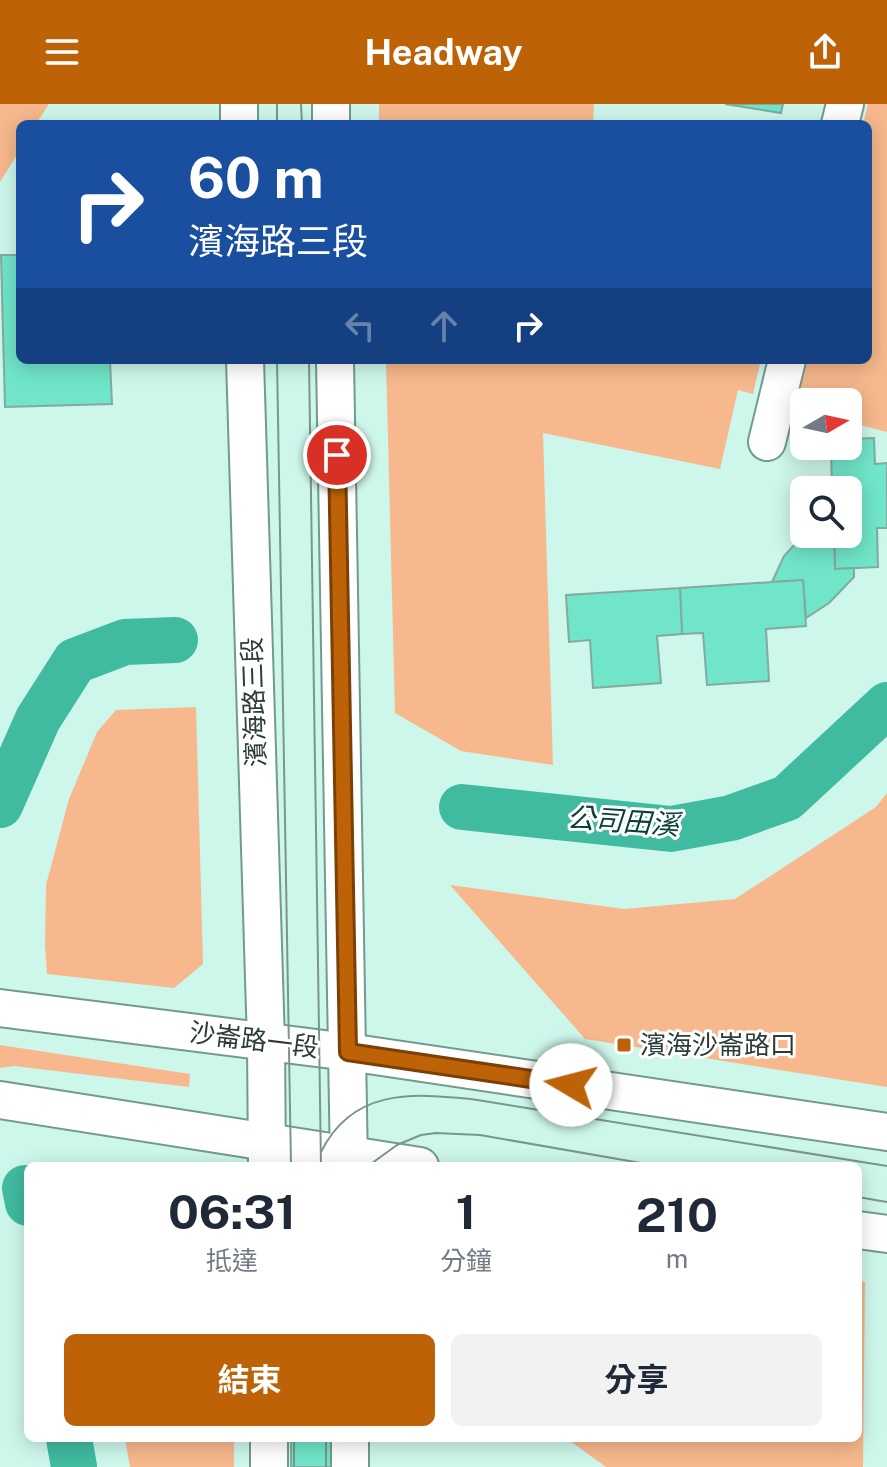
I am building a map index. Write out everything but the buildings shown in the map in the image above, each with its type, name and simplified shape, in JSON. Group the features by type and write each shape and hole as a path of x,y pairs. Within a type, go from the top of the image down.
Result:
{"street":[{"name":"濱海路三段","path":"245,364 267,1154"},
{"path":"335,364 349,1160"},
{"path":"767,442 786,364"},
{"name":"沙崙路一段","path":"0,1008 348,1052 887,1132"},
{"path":"0,1100 267,1154 373,1162"},
{"path":"862,1231 887,1234"},
{"path":"269,1442 269,1467"},
{"path":"350,1442 350,1467"}],"shaded area":[{"path":"0,104 49,104 39,120 16,120 16,156 0,182"},
{"path":"379,104 594,104 593,120 379,120"},
{"path":"868,104 887,104 887,432 862,426 862,388 795,388 801,364 872,364 872,120 864,120"},
{"path":"386,364 760,364 753,394 738,390 720,469 543,433 553,765 461,751 395,713"},
{"path":"196,707 203,964 174,988 47,974 46,885 69,799 97,732 116,710"},
{"path":"887,793 887,1087 585,1039 450,885 624,909 735,899 876,807"},
{"path":"0,1045 190,1074 189,1087 14,1066 0,1068"},
{"path":"862,1282 865,1282 863,1467 606,1467 572,1442 862,1442"},
{"path":"126,1442 234,1442 234,1467 130,1467"}],"waterway":[{"name":"公司田溪","path":"0,805 38,719 75,661 125,642 175,640"},
{"name":"公司田溪","path":"462,807 671,829 731,818 787,798 887,705"},
{"name":"公司田溪","path":"70,1442 74,1467"}],"tram line":[{"path":"277,104 277,120"},
{"path":"301,104 302,120"},
{"path":"277,364 291,1162"},
{"path":"309,364 321,1162"},
{"path":"321,1152 334,1131 349,1116 366,1106 385,1100 427,1096 471,1099 887,1166"},
{"path":"374,1162 397,1145 421,1135 436,1133 480,1135 635,1162"},
{"path":"862,1198 887,1202"},
{"path":"294,1442 294,1467"},
{"path":"326,1442 326,1467"}],"place":[{"name":"濱海沙崙路口","path":"624,1045"}],"route":[{"path":"337,455 348,1052 571,1085"}]}
